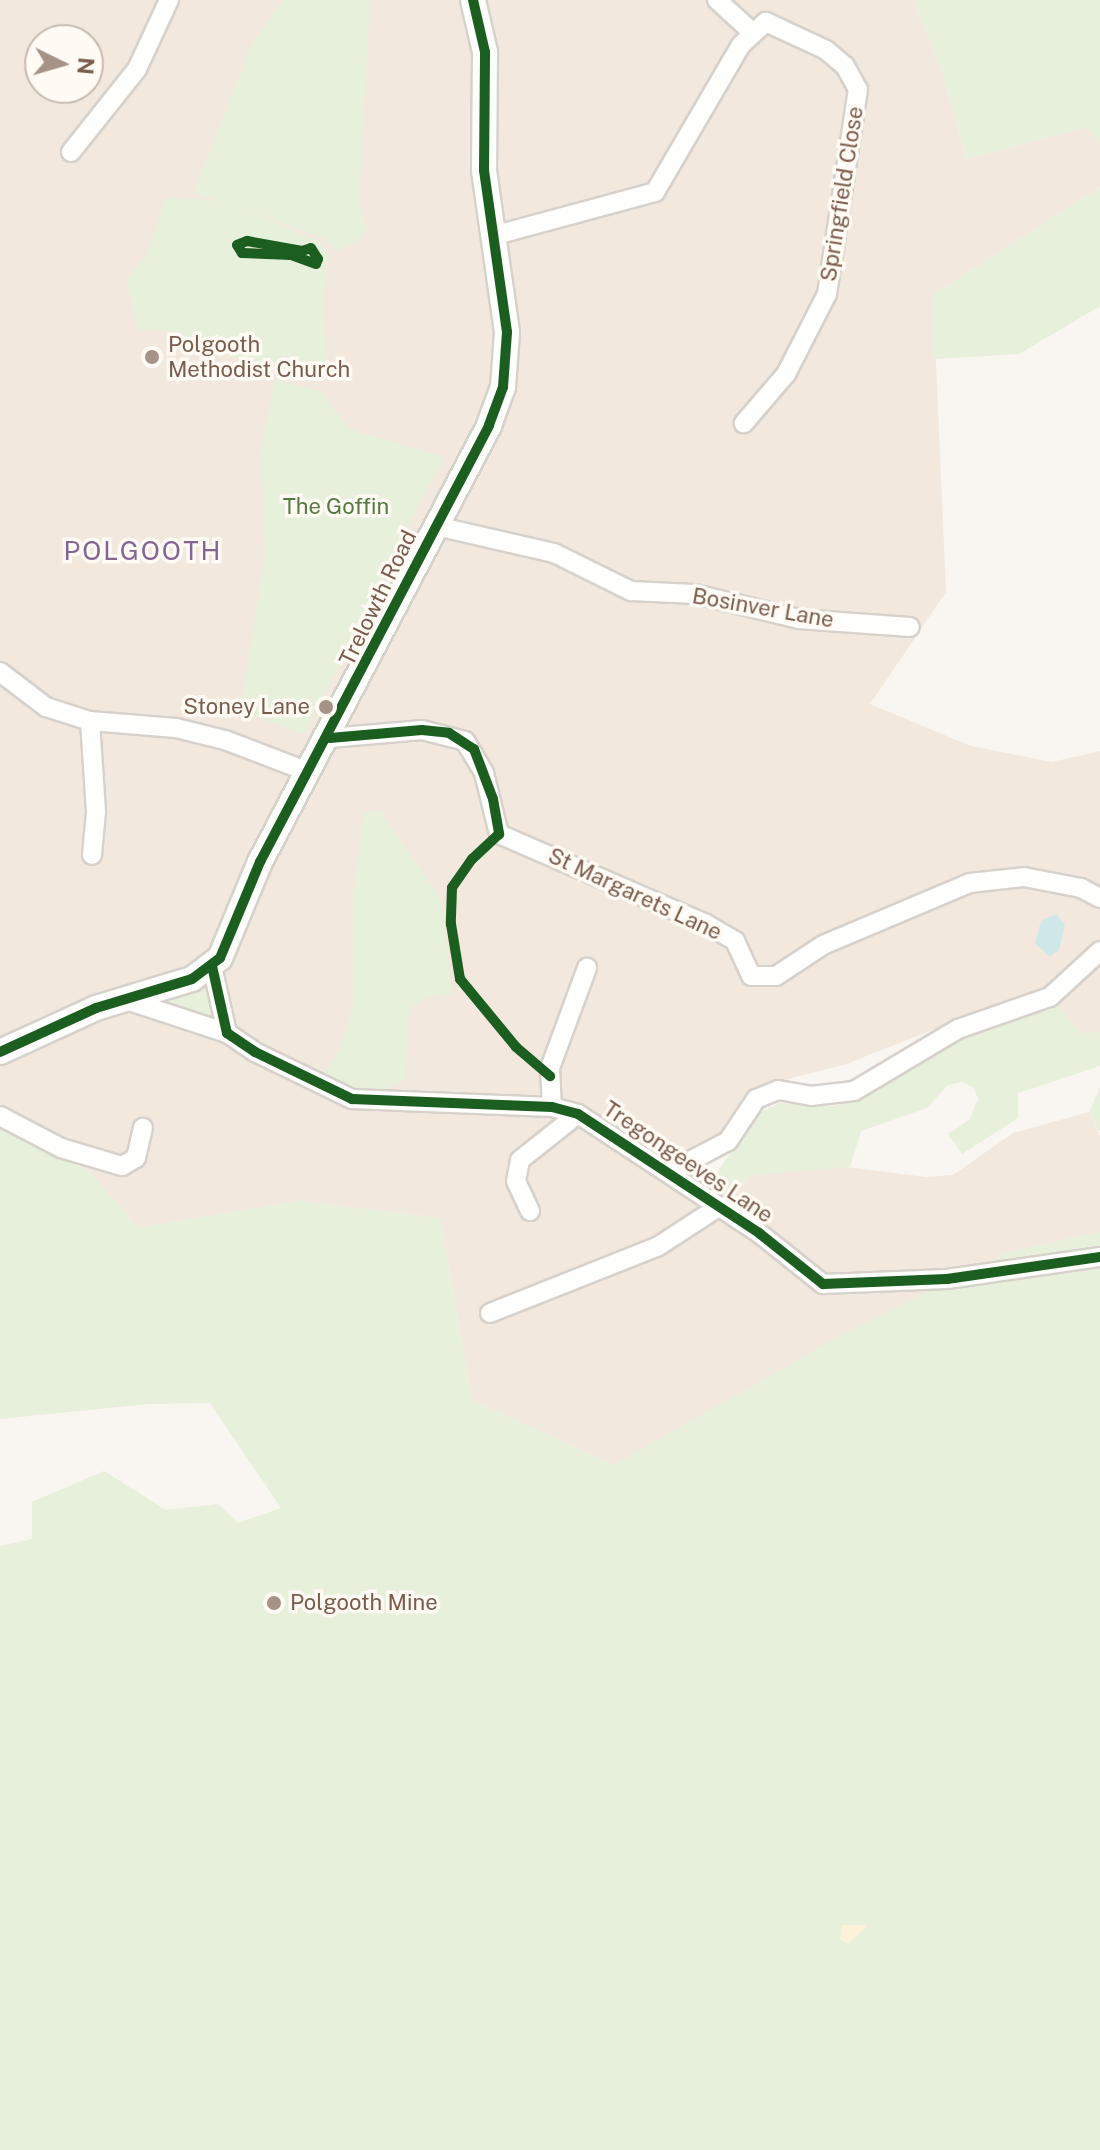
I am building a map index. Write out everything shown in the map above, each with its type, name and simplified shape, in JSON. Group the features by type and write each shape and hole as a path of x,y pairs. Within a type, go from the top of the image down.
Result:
{"street":[{"path":"71,152 137,69 169,0"},
{"name":"Trelowth Road","path":"212,966 309,772 330,738 503,387 507,332 496,235 484,170 485,52 473,0"},
{"path":"496,235 655,192 751,31 717,0"},
{"name":"Springfield Close","path":"744,423 786,374 827,294 858,89 845,66 787,27 766,22 751,31"},
{"name":"Bosinver Lane","path":"436,526 554,553 631,591 695,594 799,619 910,627"},
{"path":"0,672 46,707 90,721 176,728 225,740 309,772"},
{"path":"90,721 96,812 92,855"},
{"name":"St Margarets Lane","path":"330,738 422,730 465,741 484,773 499,834 706,924 735,941 751,976 776,976 823,945 970,883 1024,877 1081,888 1100,898"},
{"path":"669,1172 728,1141 756,1099 778,1090 811,1096 854,1091 926,1044 1050,997 1100,951"},
{"path":"0,1052 122,999 192,979 212,966 227,1033"},
{"path":"552,1107 550,1068 587,968"},
{"name":"Tregongeeves Lane","path":"122,999 227,1033 352,1099 552,1107 578,1114 759,1233 823,1284 947,1279 1100,1257"},
{"path":"530,1211 516,1181 520,1160 578,1114"},
{"path":"0,1116 61,1148 122,1166 136,1158 143,1128"},
{"path":"490,1313 657,1247 717,1208"}],"shaded area":[{"path":"0,0 913,0 942,71 966,159 1087,127 1100,145 1100,187 933,295 946,592 870,704 971,746 1052,762 1100,751 1100,1032 1080,1033 1045,986 846,1064 757,1087 714,1142 669,1177 720,1211 750,1175 831,1165 926,1177 953,1175 1013,1133 1089,1112 1100,1137 1100,1232 1008,1252 613,1465 472,1400 440,1218 300,1201 138,1228 89,1171 0,1120"}],"green space":[{"path":"284,0 370,0 359,200 367,229 360,241 336,251 320,237 240,208 319,241 329,254 323,300 327,380 228,355 175,332 137,329 127,281 147,254 166,197 217,201 193,193 252,43"},
{"path":"913,0 1100,0 1100,145 1087,127 966,159 942,71"},
{"path":"1100,187 1100,306 1019,354 933,359 933,295"},
{"name":"The Goffin","path":"275,379 322,392 348,429 444,457 304,734 240,711 265,556 261,449"},
{"path":"364,811 381,811 441,899 452,994 427,996 409,1010 405,1079 384,1089 360,1089 320,1077 339,1051 353,1004 353,894"},
{"path":"212,966 227,1033 134,994"},
{"path":"1060,1006 1080,1033 1100,1032 1100,1066 1018,1093 1018,1118 962,1154 948,1134 969,1120 978,1099 973,1087 962,1082 948,1085 927,1108 861,1131 850,1167 750,1175 727,1202 706,1187 761,1112 779,1103 834,1106 861,1099 966,1036"},
{"path":"1100,1087 1100,1130 1098,1131 1089,1112"},
{"path":"0,1127 89,1171 138,1228 300,1201 440,1218 472,1400 613,1465 851,1330 1008,1252 1100,1232 1100,2150 0,2150 0,1546 32,1539 32,1502 104,1471 166,1510 218,1504 238,1523 281,1508 210,1403 148,1404 0,1419"}],"sand":[{"path":"842,1925 868,1925 848,1944 840,1939"}],"water":[{"path":"1056,914 1065,924 1059,950 1050,957 1035,943 1041,921"}],"cycle path":[{"path":"0,1052 96,1008 192,979 220,958 260,862 489,425 503,387 507,332 484,170 485,52 473,0"},
{"path":"247,241 302,251 311,248 318,259 316,264 291,255 242,253 237,245 247,241"},
{"path":"330,738 422,730 449,733 474,749 493,799 499,834 472,859 452,888 451,924 460,979 516,1047 550,1076"},
{"path":"212,966 227,1033 255,1052 352,1099 552,1107 578,1114 759,1233 823,1284 947,1279 1100,1257"}],"place":[{"name":"Polgooth Methodist Church","path":"152,357"},
{"name":"Stoney Lane","path":"326,707"},
{"name":"Polgooth Mine","path":"274,1603"}],"district":[{"name":"POLGOOTH","path":"143,551"}]}
